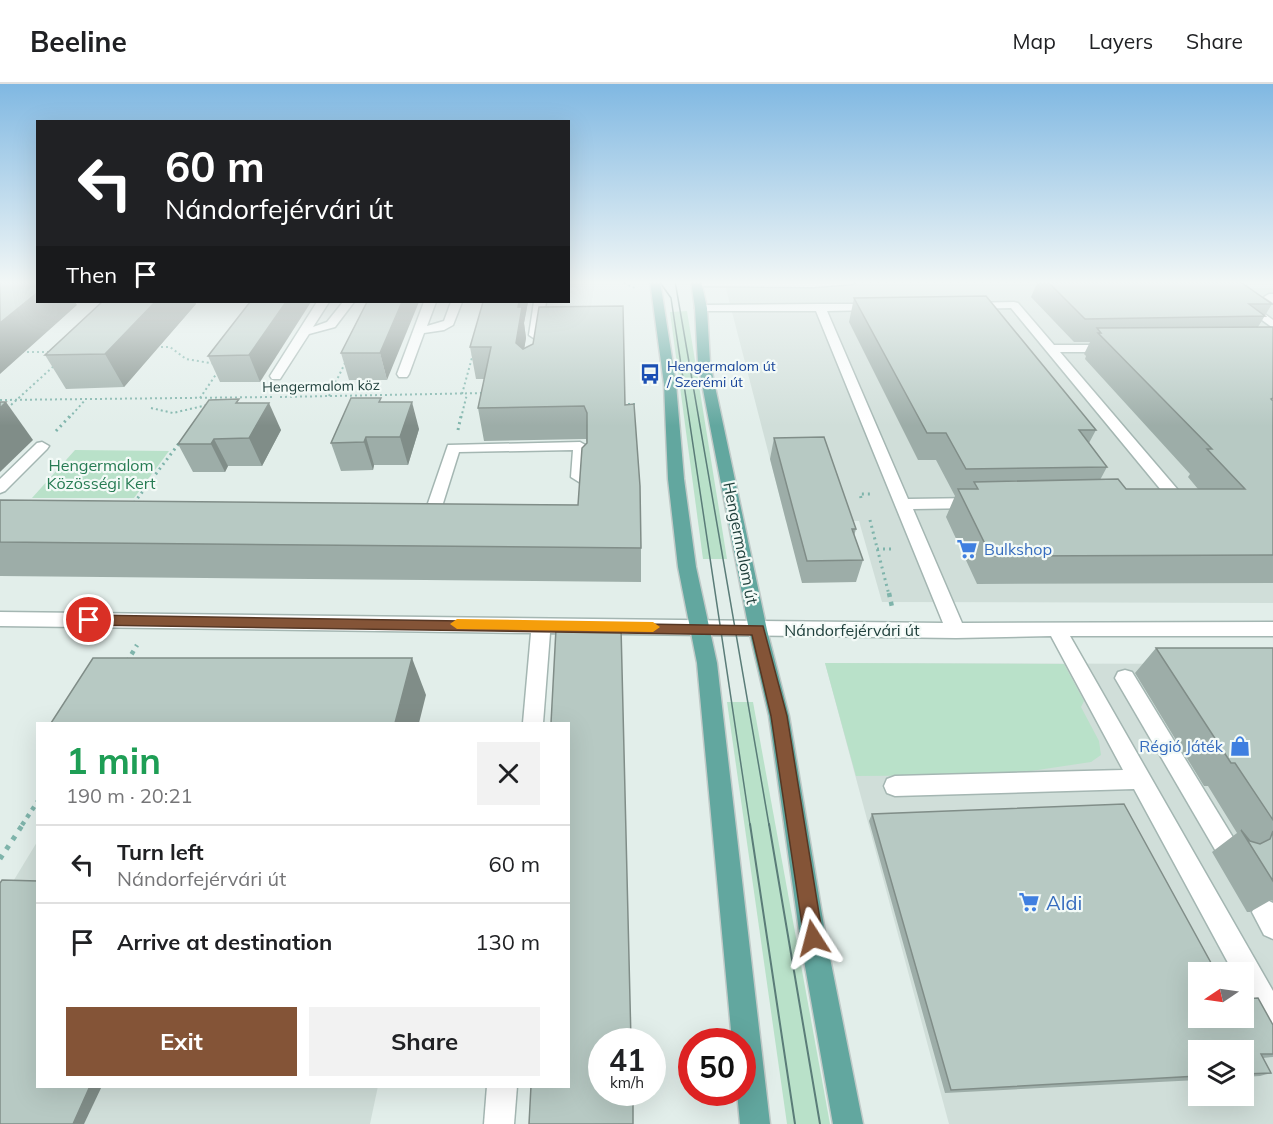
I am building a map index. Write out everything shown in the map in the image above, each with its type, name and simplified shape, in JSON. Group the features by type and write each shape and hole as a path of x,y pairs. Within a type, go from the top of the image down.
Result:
{"main road":[{"path":"661,330 670,384 676,479 687,567 701,629 755,1124"},
{"name":"Hengermalom út","path":"702,330 704,363 758,630 779,716 813,938 849,1124"}],"street":[{"path":"276,376 304,332 323,330"},
{"path":"403,374 420,330 425,330"},
{"path":"532,352 536,330"},
{"path":"829,330 956,631"},
{"path":"1035,330 1178,500 1154,500"},
{"path":"1051,349 1120,348"},
{"path":"0,488 42,446"},
{"path":"402,520 414,520 433,512 453,448 520,453 580,446 579,477"},
{"path":"903,504 987,503"},
{"name":"Nándorfejérvári út","path":"0,619 541,625 758,630 1273,629"},
{"path":"533,722 541,625"},
{"path":"1057,631 1273,1018"},
{"path":"1125,678 1229,852"},
{"path":"895,786 1140,779"},
{"path":"499,1124 502,1088"}],"path":[{"path":"456,438 476,345"},
{"path":"149,348 170,347 186,359 223,365 200,398"},
{"path":"12,352 57,352"},
{"path":"0,415 60,360"},
{"path":"329,396 347,360"},
{"name":"Hengermalom köz","path":"0,400 490,393"},
{"path":"200,415 212,398"},
{"path":"42,446 87,399"},
{"path":"616,404 637,404"},
{"path":"151,408 173,413 207,405"},
{"path":"130,508 186,434"},
{"path":"870,520 892,608"},
{"path":"123,668 153,621"},
{"path":"0,859 36,804"}],"shaded area":[{"path":"737,330 1273,330 1273,603 882,602 859,521 786,521"},
{"path":"825,663 1273,664 1273,1124 949,1124"},
{"path":"36,844 36,1088 378,1088 370,1124 0,1124 0,903"}],"green space":[{"path":"672,330 690,330 727,559 703,559"},
{"name":"Hengermalom Közösségi Kert","path":"75,450 169,451 134,498 32,498"},
{"path":"825,663 1064,664 1084,701 1081,707 1099,741 1101,755 1091,762 1004,775 856,776"},
{"path":"727,702 753,702 830,1124 787,1124"}],"building":[{"path":"72,330 129,330 105,354 45,355"},
{"path":"229,330 267,330 249,355 208,356"},
{"path":"353,330 390,330 380,353 341,353"},
{"path":"475,330 518,330 516,343 523,349 533,344 535,330 623,330 625,405 634,404 640,486 641,548 0,542 0,500 578,505 582,448 587,443 587,413 584,406 478,408 491,347 470,347"},
{"path":"871,330 1014,330 1096,430 1079,430 1107,467 966,469 946,433 927,433"},
{"path":"1098,330 1273,330 1273,398 1271,399 1273,401 1273,555 991,556 958,489 978,489 974,482 1118,479 1126,489 1245,489 1207,449 1212,449 1098,333 1101,333"},
{"path":"351,398 381,398 379,402 412,402 400,437 366,437 364,442 331,443"},
{"path":"239,399 236,403 269,403 249,438 214,439 211,444 178,444 209,400"},
{"path":"824,437 856,529 852,529 863,560 807,561 774,438"},
{"path":"621,627 631,1028 588,1028 588,1106 633,1106 633,1124 529,1124 531,1088 570,1088 570,722 551,722 556,629"},
{"path":"1156,648 1273,648 1273,820 1235,763 1231,763"},
{"path":"93,658 412,658 395,722 52,722"},
{"name":"Aldi","path":"1124,804 1211,962 1188,962 1188,1028 1254,1028 1254,998 1258,998 1273,1025 1273,1054 1261,1054 1271,1073 1254,1074 1254,1040 1188,1040 1188,1077 951,1090 872,814"},
{"path":"1241,830 1250,841 1260,844 1270,839 1273,831 1273,881"},
{"path":"2,880 36,881 36,1088 89,1088 73,1124 0,1124 0,883"}],"tram line":[{"path":"676,330 750,825"},
{"path":"683,330 769,825"},
{"path":"750,824 795,1124"},
{"path":"769,824 820,1124"}],"slow traffic":[{"path":"457,624 653,627"}],"place":[{"name":"Hengermalom út / Szerémi út","path":"650,374"},
{"name":"Bulkshop","path":"967,549"},
{"name":"Régió Játék","path":"1240,746"},
{"name":"Aldi","path":"1029,902"}],"route":[{"path":"89,620 563,625 758,630 769,667 779,716 813,938"}]}
